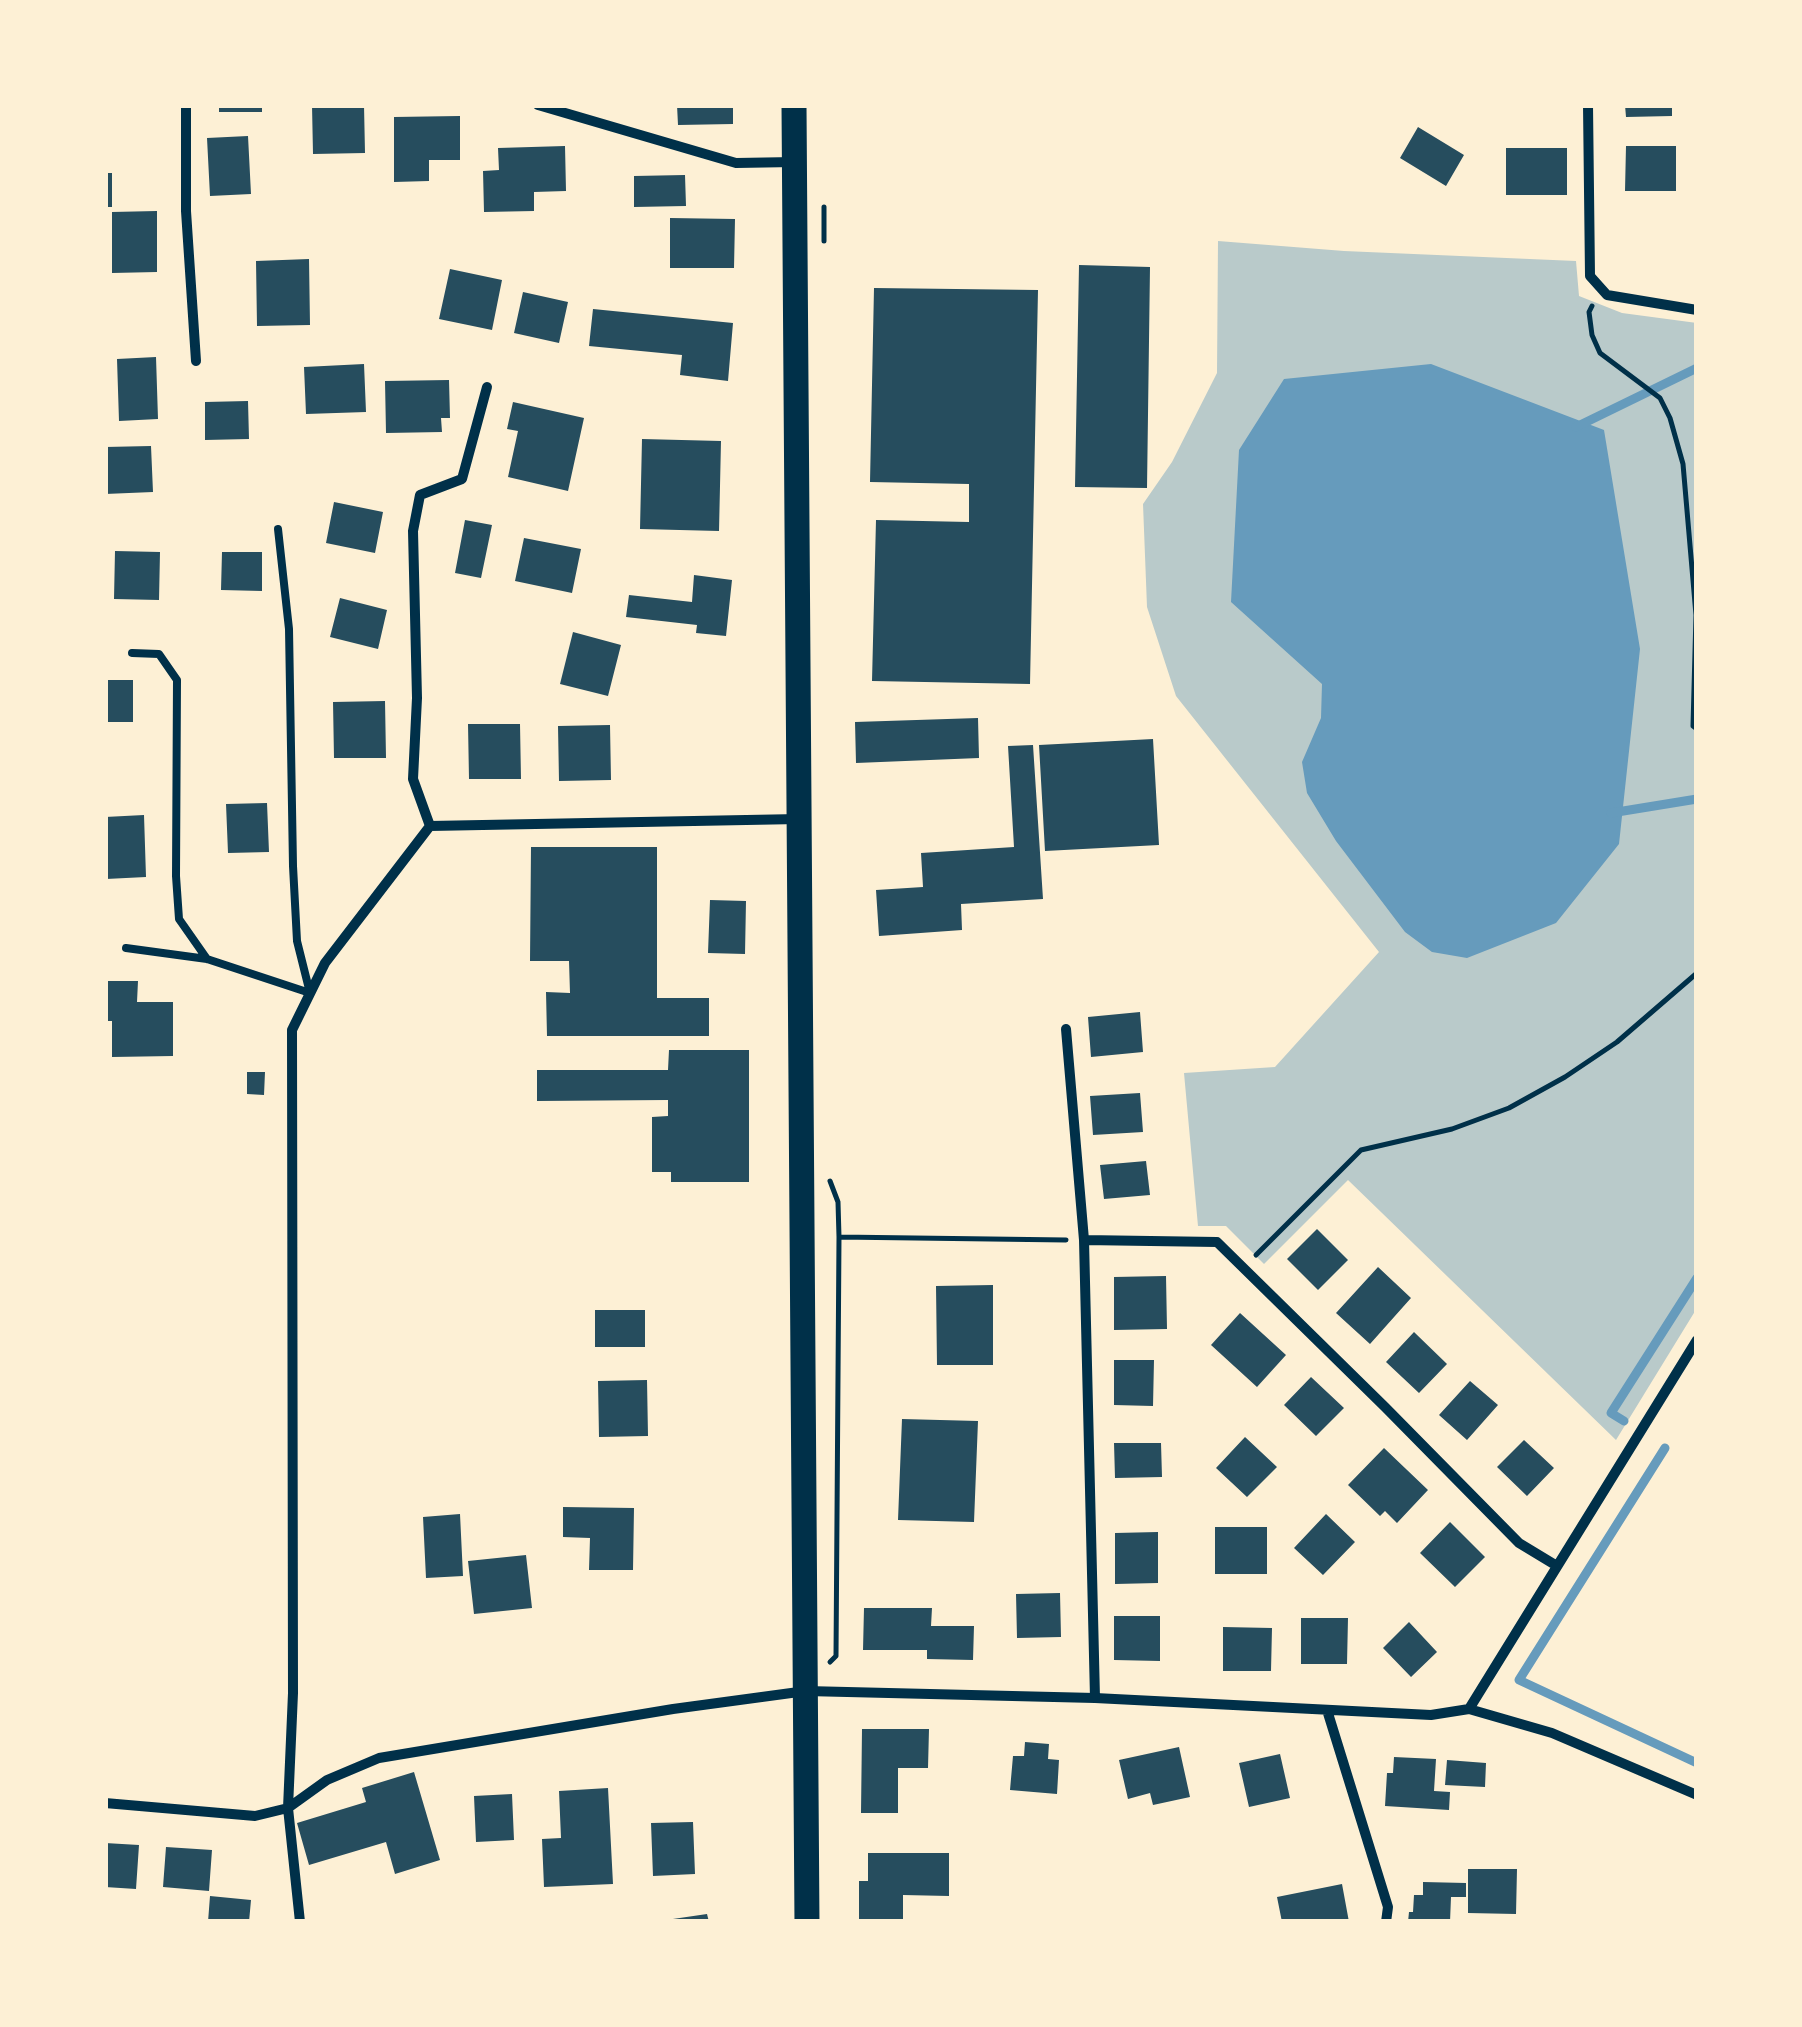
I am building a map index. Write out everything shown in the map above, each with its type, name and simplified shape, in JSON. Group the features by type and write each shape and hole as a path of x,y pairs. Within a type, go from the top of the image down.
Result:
{"main road":[{"path":"794,105 807,1922"}],"street":[{"path":"186,105 186,211 196,361"},
{"path":"538,105 736,163 795,162"},
{"path":"1588,105 1590,276 1607,295 1697,310"},
{"path":"430,826 413,779 417,698 413,532 420,495 462,479 487,387"},
{"path":"430,826 800,819"},
{"path":"300,1922 288,1808 293,1693 292,1030 326,963 430,826"},
{"path":"1066,1028 1084,1240 1095,1698"},
{"path":"1084,1240 1218,1242 1518,1542 1557,1566"},
{"path":"1469,1709 1697,1340"},
{"path":"105,1802 255,1816 288,1808 328,1780 380,1758 806,1691 1095,1698 1430,1715 1469,1709 1552,1734 1697,1795"},
{"path":"1328,1710 1388,1906 1386,1922"}],"lane":[{"path":"278,529 289,628 297,941 310,993"},
{"path":"132,654 159,654 177,680 178,919 207,958"},
{"path":"126,948 207,958 310,993"}],"path":[{"path":"1600,287 1589,312 1592,335 1600,352 1660,398 1683,464 1696,616 1693,726 1697,729"},
{"path":"1244,1268 1361,1150 1452,1129 1510,1108 1617,1042 1697,973"},
{"path":"839,1238 1084,1240"}],"shaded area":[{"path":"1218,241 1576,261 1579,296 1622,313 1697,323 1697,1308 1616,1440 1348,1180 1264,1264 1226,1226 1198,1226 1184,1073 1275,1067 1379,952 1176,696 1147,607 1143,504 1172,462 1217,373"}],"water":[{"path":"1431,364 1604,430 1640,649 1619,844 1556,923 1467,958 1432,952 1405,932 1336,841 1307,793 1302,762 1321,718 1322,684 1231,602 1239,450 1284,379"}],"building":[{"path":"219,105 262,105 262,112 219,112"},
{"path":"312,105 364,105 365,153 313,154"},
{"path":"677,105 733,105 733,124 678,125"},
{"path":"1625,105 1672,105 1672,116 1626,117"},
{"path":"460,116 460,160 429,160 429,181 394,182 394,117"},
{"path":"1418,127 1464,155 1446,186 1400,158"},
{"path":"248,136 251,194 210,196 207,138"},
{"path":"565,146 566,191 534,192 534,211 484,212 483,171 499,170 498,148"},
{"path":"1626,146 1676,146 1676,191 1625,191"},
{"path":"1506,148 1567,148 1567,195 1506,195"},
{"path":"105,173 112,173 112,207 105,207"},
{"path":"685,175 686,206 634,207 634,176"},
{"path":"157,211 157,272 112,273 112,212"},
{"path":"670,218 735,219 734,268 670,268"},
{"path":"309,259 310,325 257,326 256,261"},
{"path":"1079,265 1150,267 1147,488 1075,487"},
{"path":"450,269 502,280 492,330 439,319"},
{"path":"874,288 1038,290 1030,684 872,681 876,520 969,522 969,484 870,482"},
{"path":"523,292 568,302 559,343 514,333"},
{"path":"593,309 733,323 728,381 680,375 682,355 589,346"},
{"path":"156,357 158,419 119,421 117,359"},
{"path":"364,364 366,412 306,414 304,367"},
{"path":"449,380 450,418 441,418 442,432 386,433 385,381"},
{"path":"248,401 249,439 205,440 205,402"},
{"path":"513,402 584,418 568,491 508,477 518,431 507,429"},
{"path":"642,439 721,441 719,531 640,529"},
{"path":"151,446 153,492 105,494 105,447"},
{"path":"334,502 383,512 375,553 326,543"},
{"path":"465,520 492,525 481,578 455,573"},
{"path":"524,538 581,549 572,593 515,581"},
{"path":"115,551 160,552 159,600 114,599"},
{"path":"222,552 262,552 262,591 221,590"},
{"path":"694,575 732,580 726,636 696,633 697,625 626,617 629,595 692,602"},
{"path":"340,598 387,610 378,649 330,637"},
{"path":"573,632 621,645 608,696 560,684"},
{"path":"105,680 133,680 133,722 105,722"},
{"path":"385,701 386,758 334,758 333,702"},
{"path":"978,718 979,758 856,763 855,722"},
{"path":"468,724 520,724 521,779 469,779"},
{"path":"610,725 611,780 559,781 558,726"},
{"path":"1153,739 1159,845 1045,851 1039,745"},
{"path":"1033,745 1043,899 961,904 962,930 879,936 876,890 923,887 921,853 1014,847 1008,746"},
{"path":"267,803 269,852 228,853 226,804"},
{"path":"144,815 146,877 106,879 105,817"},
{"path":"531,847 657,847 657,998 709,998 709,1036 547,1036 546,992 570,993 569,961 530,961"},
{"path":"710,900 746,901 745,954 708,953"},
{"path":"105,981 138,981 137,1002 173,1002 173,1056 112,1057 112,1021 105,1021"},
{"path":"1140,1012 1143,1052 1091,1057 1088,1017"},
{"path":"669,1050 749,1050 749,1182 671,1182 671,1172 652,1172 652,1117 668,1116 668,1100 537,1101 537,1070 668,1070"},
{"path":"247,1072 265,1072 264,1095 247,1094"},
{"path":"1140,1093 1143,1132 1093,1135 1090,1096"},
{"path":"1146,1161 1150,1195 1104,1199 1100,1165"},
{"path":"1317,1229 1348,1260 1318,1290 1287,1259"},
{"path":"1378,1267 1411,1298 1370,1344 1336,1313"},
{"path":"1166,1276 1167,1329 1114,1330 1114,1277"},
{"path":"993,1285 993,1365 937,1365 936,1286"},
{"path":"595,1310 645,1310 645,1347 595,1347"},
{"path":"1240,1313 1286,1355 1257,1387 1211,1345"},
{"path":"1414,1332 1447,1364 1419,1393 1386,1362"},
{"path":"1114,1360 1154,1360 1153,1406 1114,1405"},
{"path":"1311,1377 1344,1408 1316,1436 1284,1405"},
{"path":"647,1380 648,1436 599,1437 598,1381"},
{"path":"1470,1381 1498,1405 1467,1440 1439,1415"},
{"path":"902,1419 978,1421 974,1522 898,1520"},
{"path":"1245,1437 1277,1467 1247,1497 1216,1468"},
{"path":"1524,1440 1554,1468 1527,1496 1497,1467"},
{"path":"1114,1443 1161,1443 1162,1477 1115,1478"},
{"path":"1384,1448 1428,1490 1397,1523 1385,1511 1380,1516 1348,1485"},
{"path":"563,1507 634,1508 633,1570 589,1570 590,1538 563,1537"},
{"path":"460,1514 463,1576 426,1578 423,1517"},
{"path":"1326,1514 1355,1542 1323,1575 1294,1548"},
{"path":"1450,1522 1485,1557 1455,1587 1420,1553"},
{"path":"1215,1527 1267,1527 1267,1574 1215,1574"},
{"path":"1158,1532 1158,1583 1115,1584 1115,1533"},
{"path":"526,1555 532,1608 474,1614 468,1561"},
{"path":"1060,1593 1061,1637 1017,1638 1016,1594"},
{"path":"864,1608 932,1608 931,1626 974,1626 973,1660 927,1659 927,1650 863,1650"},
{"path":"1114,1616 1160,1616 1160,1661 1114,1660"},
{"path":"1301,1618 1348,1618 1347,1664 1301,1664"},
{"path":"1409,1622 1437,1652 1411,1677 1383,1648"},
{"path":"1223,1627 1272,1628 1271,1671 1223,1671"},
{"path":"862,1729 929,1729 928,1768 898,1768 898,1813 861,1813"},
{"path":"1025,1742 1049,1744 1048,1759 1059,1760 1057,1794 1010,1790 1013,1756 1024,1756"},
{"path":"1179,1747 1190,1797 1153,1805 1150,1793 1128,1799 1119,1760"},
{"path":"1280,1754 1290,1798 1249,1807 1239,1763"},
{"path":"1394,1757 1436,1759 1434,1791 1450,1792 1449,1810 1385,1806 1387,1773 1393,1773"},
{"path":"1447,1760 1486,1763 1485,1787 1445,1785"},
{"path":"414,1772 440,1860 395,1874 386,1842 309,1865 297,1823 366,1802 362,1788"},
{"path":"608,1788 613,1884 544,1887 542,1839 561,1838 559,1791"},
{"path":"512,1794 514,1840 476,1842 474,1796"},
{"path":"693,1822 695,1874 653,1876 651,1823"},
{"path":"105,1843 139,1845 136,1889 105,1887"},
{"path":"166,1847 212,1850 209,1891 163,1887"},
{"path":"868,1853 949,1853 949,1896 903,1895 903,1922 859,1922 859,1881 868,1881"},
{"path":"1468,1869 1517,1869 1516,1914 1468,1913"},
{"path":"1423,1882 1466,1883 1466,1897 1451,1897 1450,1922 1408,1922 1414,1895 1423,1895"},
{"path":"1342,1884 1349,1922 1282,1922 1277,1897"},
{"path":"210,1896 251,1900 249,1922 208,1922"},
{"path":"707,1914 709,1922 666,1922 666,1920"}],"waterway":[{"path":"1576,427 1697,368"},
{"path":"1611,813 1697,799"},
{"path":"1624,1421 1611,1413 1697,1278"},
{"path":"1665,1448 1519,1680 1697,1763"}]}
